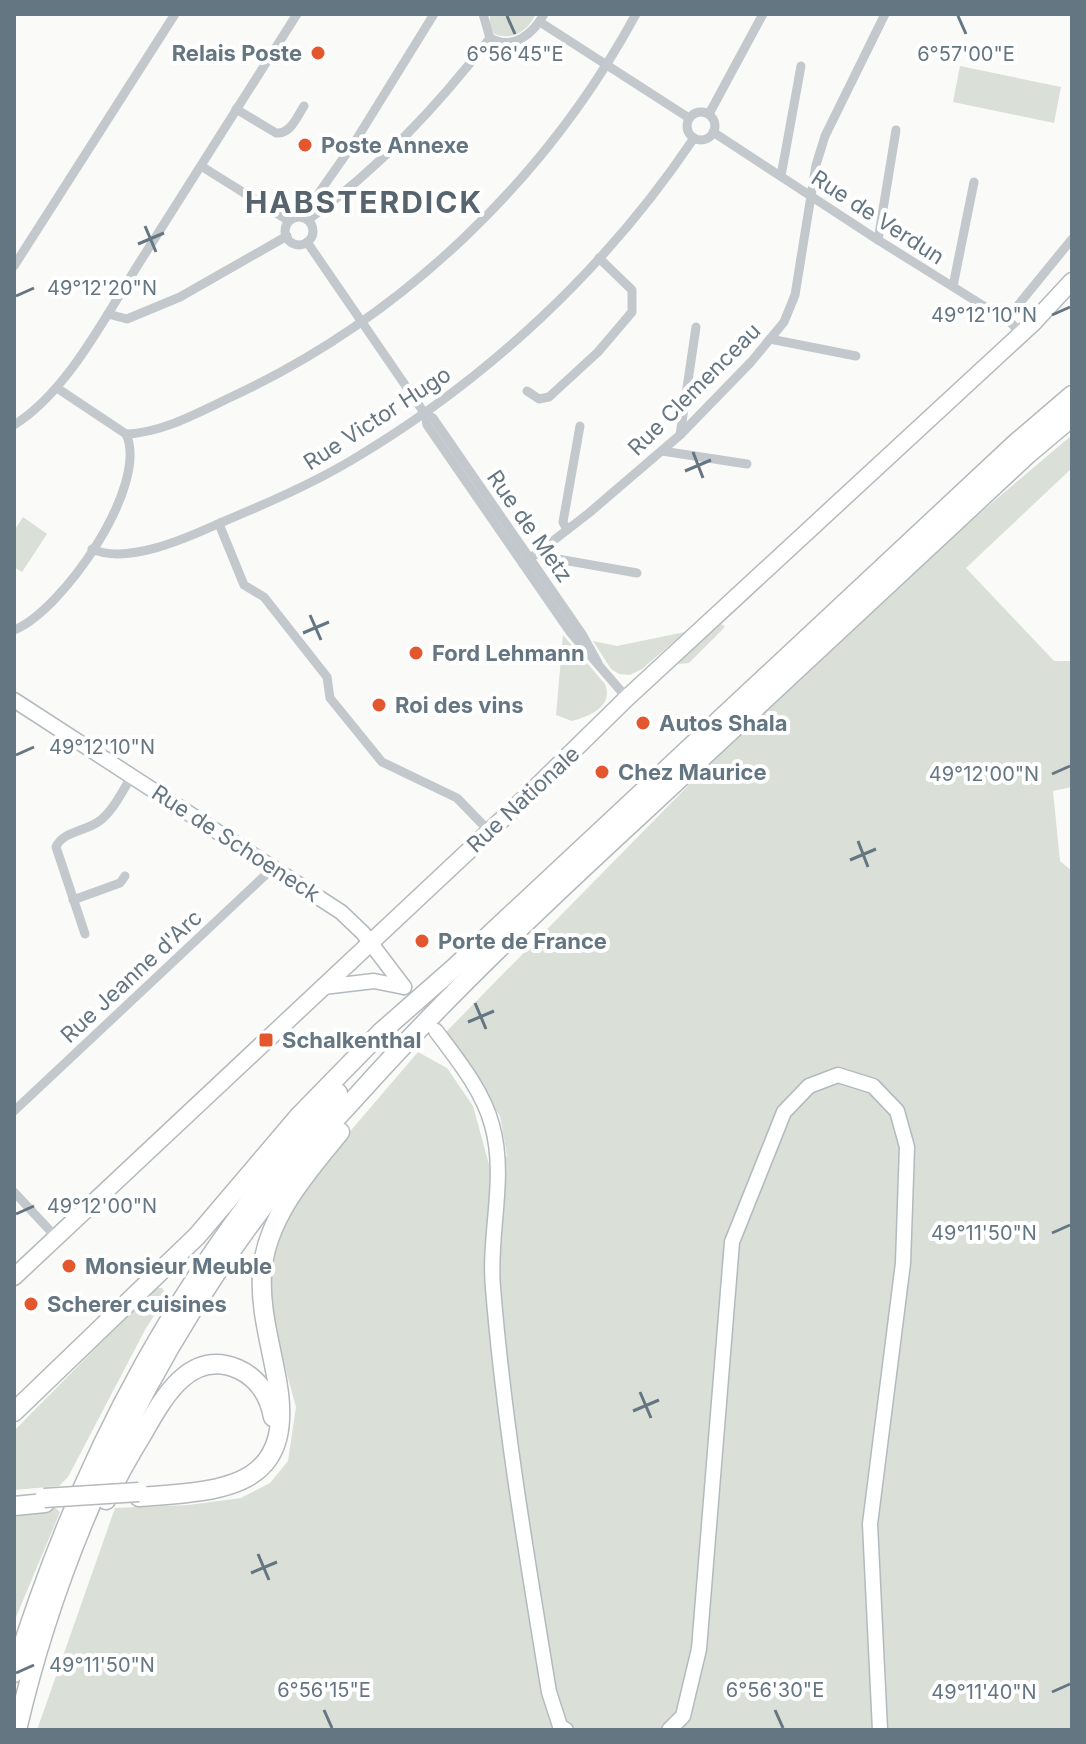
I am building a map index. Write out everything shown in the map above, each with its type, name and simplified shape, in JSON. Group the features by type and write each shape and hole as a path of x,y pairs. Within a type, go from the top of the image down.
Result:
{"highway":[{"path":"14,1412 197,1236 299,1116 381,1032 454,968 1005,453 1072,395"},
{"path":"17,1730 53,1606 114,1453 179,1335 232,1251 294,1166 411,1036 528,919 1028,454 1072,417"},
{"path":"14,1673 47,1573 72,1510 132,1384 164,1327 219,1242 283,1155 397,1026 454,968"},
{"path":"14,1503 190,1493 222,1488 243,1480 271,1455 279,1436 282,1410 263,1310 262,1272 268,1245 276,1222 299,1185 411,1036"},
{"path":"53,1606 70,1581 120,1472 165,1395 183,1376 202,1366 224,1365 239,1370 263,1389 269,1399 274,1423 266,1452 253,1466 220,1483 139,1494"}],"main road":[{"name":"Rue Nationale","path":"14,1277 627,698 1028,328 1072,281"},
{"name":"Rue Nationale","path":"1028,328 1072,294"},
{"name":"Rue de Schoeneck","path":"14,700 341,912 371,942 404,987 374,981 323,987"},
{"path":"436,1031 480,1097 492,1124 497,1164 491,1270 497,1340 549,1692 560,1726 566,1730"},
{"path":"669,1730 683,1716 699,1649 732,1242 784,1112 809,1086 838,1075 873,1086 897,1111 907,1147 903,1263 870,1524 880,1730"}],"street":[{"path":"14,266 175,14"},
{"path":"14,425 30,415 57,388 108,314 297,14"},
{"path":"305,219 434,14"},
{"path":"483,14 490,38 506,44 529,35 542,18 689,118"},
{"path":"123,431 139,433 165,425 251,388 290,367 363,321 441,259 502,200 560,132 607,65 636,14"},
{"path":"709,114 763,14"},
{"name":"Rue Clemenceau","path":"527,561 680,435 784,322 795,295 816,165 825,136 885,14"},
{"path":"201,166 289,221 305,219 353,186 410,134 490,38"},
{"path":"781,176 801,66"},
{"path":"236,109 276,133 283,133 289,130 304,106"},
{"path":"698,112 709,114 714,121 713,132 707,138 694,138 688,131 689,118 698,112"},
{"path":"878,240 896,130"},
{"name":"Rue de Verdun","path":"713,132 1006,320 1028,328"},
{"name":"Rue Victor Hugo","path":"92,549 118,555 135,552 219,524 312,482 425,414 529,330 599,258 663,183 694,138"},
{"path":"953,286 974,182"},
{"path":"289,221 287,236 295,244 307,242 313,231 305,219"},
{"path":"108,314 127,319 180,297 287,236"},
{"path":"1006,320 1072,239"},
{"name":"Rue de Metz","path":"307,242 425,414 427,425 463,468 540,579 583,649 627,698"},
{"path":"527,391 539,399 549,397 598,352 632,312 632,290 599,258"},
{"path":"680,435 696,327"},
{"path":"770,339 856,356"},
{"path":"14,630 40,616 81,569 109,522 125,484 131,443 123,431 57,388"},
{"path":"567,530 563,522 580,426"},
{"path":"662,451 747,464"},
{"path":"219,524 244,585 264,597 327,677 330,698 382,762 457,798 489,831"},
{"path":"541,551 552,558 637,573"},
{"path":"85,934 56,851 58,842 104,818 132,776"},
{"name":"Rue Jeanne d'Arc","path":"14,1111 274,867"},
{"path":"73,900 120,883 125,876"},
{"path":"14,1192 56,1237"}],"shaded area":[{"path":"490,14 536,14 524,30 501,36 494,34"},
{"path":"960,66 1061,87 1054,123 953,102"},
{"path":"1072,435 1072,468 966,568 1054,661 1072,661 1072,787 1053,791 1060,861 1072,871 1072,1730 37,1730 115,1508 188,1505 241,1498 270,1483 288,1461 296,1407 264,1291 276,1234 305,1184 418,1052 447,1068 473,1106 490,1168 507,1156 500,1116 445,1033 791,681 921,563"},
{"path":"23,517 47,534 22,572 14,567 14,531"},
{"path":"718,623 725,626 722,630 689,663 679,664 678,662"},
{"path":"685,632 642,669 630,675 611,669 593,641 617,646"},
{"path":"563,635 605,684 607,692 599,709 572,721 556,715"},
{"path":"155,1288 162,1288 167,1296 146,1328 68,1477 59,1486 14,1490 14,1431"},
{"path":"55,1507 60,1512 14,1622 14,1511"}],"place":[{"name":"Relais Poste","path":"318,53"},
{"name":"Poste Annexe","path":"305,145"},
{"name":"Ford Lehmann","path":"416,653"},
{"name":"Roi des vins","path":"379,705"},
{"name":"Autos Shala","path":"643,723"},
{"name":"Chez Maurice","path":"602,772"},
{"name":"Porte de France","path":"422,941"},
{"name":"Schalkenthal","path":"266,1040"},
{"name":"Monsieur Meuble","path":"69,1266"},
{"name":"Scherer cuisines","path":"31,1304"}],"district":[{"name":"HABSTERDICK","path":"364,202"}]}
